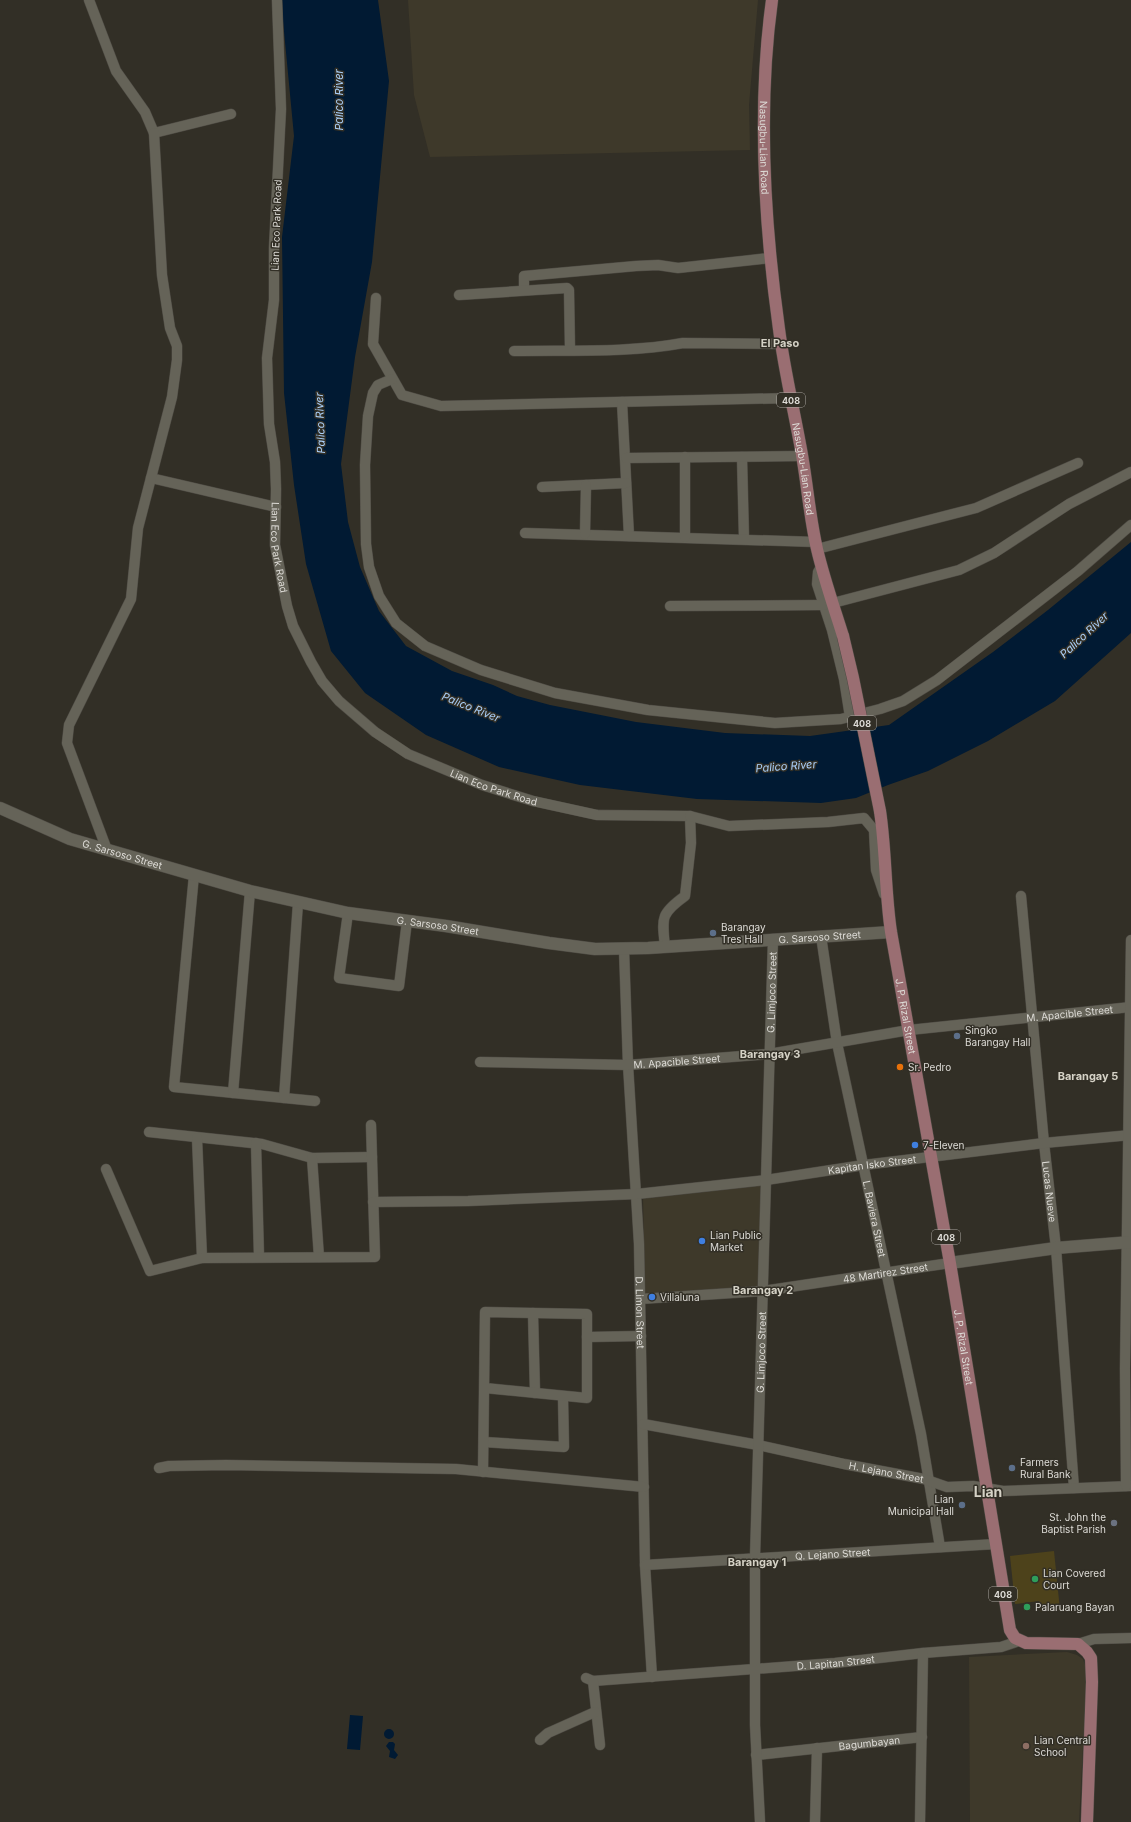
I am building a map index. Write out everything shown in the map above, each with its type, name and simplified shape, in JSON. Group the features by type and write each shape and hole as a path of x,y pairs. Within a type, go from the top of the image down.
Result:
{"main road":[{"name":"Nasugbu-Lian Road","path":"772,0 768,36 764,110 764,157 770,258 781,344 802,456 816,545 829,604 843,636 854,678 880,811"},
{"name":"J. P. Rizal Street","path":"880,811 887,868 887,901 891,932 932,1156 1010,1630 1019,1641"},
{"path":"1019,1641 1026,1644 1078,1644 1087,1652 1090,1658 1092,1666 1087,1822"}],"street":[{"path":"89,0 116,71 145,112 154,133 162,275 170,328 176,346 177,360 172,397 138,528 130,598 69,725 67,743 107,850"},
{"name":"Lian Eco Park Road","path":"277,0 281,109 274,248 274,300 267,358 269,424 275,462 275,545 287,606 293,626 322,681 339,701 374,732 408,754 482,785 533,801 597,815 690,816 729,826 828,822 864,818 874,830 876,870 887,901"},
{"path":"154,133 231,114"},
{"path":"524,290 524,276 636,266 658,265 678,268 770,258"},
{"path":"459,296 524,290 564,288 569,290 570,350"},
{"path":"376,298 373,344 402,395 442,406 791,398"},
{"path":"514,351 668,346 683,343 781,344"},
{"path":"392,378 378,385 373,393 368,416 365,465 366,544 368,559 379,596 396,624 425,646 481,670 555,693 648,710 775,723 841,719 880,709 903,701 937,680 1078,571 1131,525"},
{"path":"622,402 629,536"},
{"path":"626,458 802,456"},
{"path":"685,457 685,537"},
{"path":"742,457 744,539"},
{"path":"525,533 744,539 816,545 976,508 1078,463"},
{"path":"670,606 829,604 959,570 994,553 1069,504 1131,472"},
{"path":"151,478 276,507"},
{"path":"542,487 626,483"},
{"path":"585,534 586,485"},
{"path":"829,604 832,630 841,665 850,716"},
{"name":"G. Sarsoso Street","path":"0,808 70,839 250,892 348,913 557,944 587,948 624,949 891,932"},
{"path":"665,947 662,921 671,906 686,896 691,843 690,816"},
{"path":"194,875 174,1087 315,1101"},
{"path":"233,1093 250,892"},
{"name":"Lucas Nueve","path":"1021,896 1044,1143 1056,1248 1074,1488"},
{"path":"284,1098 298,903"},
{"path":"348,913 339,978 398,986 407,921"},
{"name":"L. Baviera Street","path":"821,936 837,1043 930,1482 940,1547"},
{"name":"G. Limjoco Street","path":"756,1755 755,1557 773,939"},
{"path":"1128,1486 1131,940"},
{"name":"D. Limon Street","path":"624,949 628,1065 637,1194 645,1565 652,1677"},
{"name":"M. Apacible Street","path":"480,1062 628,1065 769,1054 909,1030 1130,1007"},
{"path":"106,1168 150,1271 202,1258 375,1257 371,1125"},
{"path":"148,1132 256,1143 312,1158 372,1157"},
{"name":"Kapitan Isko Street","path":"373,1202 468,1201 637,1194 766,1180 932,1156 1130,1135"},
{"path":"197,1138 202,1258"},
{"path":"256,1143 259,1257"},
{"path":"312,1158 319,1257"},
{"name":"48 Martirez Street","path":"640,1299 763,1291 1056,1248 1129,1242"},
{"path":"483,1472 485,1388 484,1312 587,1314 587,1398 563,1397 485,1388"},
{"path":"533,1313 535,1393"},
{"path":"587,1337 641,1336"},
{"path":"484,1442 564,1447 563,1397"},
{"name":"H. Lejano Street","path":"643,1424 758,1445 844,1464 924,1479 947,1487 973,1486 1003,1491 1128,1486"},
{"path":"159,1468 169,1466 311,1466 456,1470 644,1487"},
{"name":"Q. Lejano Street","path":"645,1565 755,1557 996,1544"},
{"path":"1078,1644 1094,1639 1131,1638"},
{"name":"D. Lapitan Street","path":"595,1712 589,1680 652,1677 835,1663 923,1653 1001,1647 1019,1641"},
{"path":"920,1822 923,1653"},
{"path":"540,1740 548,1733 595,1712 600,1744"},
{"name":"Bagumbayan","path":"756,1755 922,1737"},
{"path":"815,1822 817,1748"},
{"path":"756,1755 760,1822"}],"shaded area":[{"path":"408,0 758,0 749,105 750,150 430,157 414,95"},
{"name":"Lian Public Market","path":"761,1183 759,1287 645,1294 643,1196"},
{"name":"Lian Covered Court","path":"1054,1551 1060,1610 1041,1612 1039,1601 1015,1604 1010,1556"},
{"name":"Lian Central School","path":"1067,1652 1077,1655 1083,1659 1087,1671 1079,1822 970,1822 969,1657"}],"water":[{"name":"Palico River","path":"281,0 378,0 389,81 372,262 355,357 341,464 348,522 360,567 379,611 406,646 452,671 493,685 517,696 550,705 636,722 725,733 810,736 889,725 993,652 1048,610 1131,542 1131,633 1055,701 988,741 928,771 856,798 821,803 697,799 580,785 499,767 426,735 365,693 331,651 306,564 294,485 284,393 282,237 294,136"},
{"path":"350,1715 363,1716 360,1750 347,1749"},
{"path":"387,1729 391,1729 393,1730 393,1738 387,1739 384,1736 384,1732"},
{"path":"389,1742 393,1742 395,1744 394,1750 398,1755 395,1759 389,1757 390,1751 386,1746"}],"place":[{"name":"Barangay Tres Hall","path":"713,933"},
{"name":"Singko Barangay Hall","path":"957,1036"},
{"name":"Sr. Pedro","path":"900,1067"},
{"name":"7-Eleven","path":"915,1145"},
{"name":"Lian Public Market","path":"702,1241"},
{"name":"Villaluna","path":"652,1297"},
{"name":"Farmers Rural Bank","path":"1012,1468"},
{"name":"Lian Municipal Hall","path":"962,1505"},
{"name":"St. John the Baptist Parish","path":"1114,1523"},
{"name":"Lian Covered Court","path":"1035,1579"},
{"name":"Palaruang Bayan","path":"1027,1607"},
{"name":"Lian Central School","path":"1026,1746"}],"district":[{"name":"El Paso","path":"780,343"},
{"name":"Barangay 3","path":"770,1054"},
{"name":"Barangay 5","path":"1088,1076"},
{"name":"Barangay 2","path":"763,1290"},
{"name":"Lian","path":"988,1491"},
{"name":"Barangay 1","path":"757,1562"}]}
